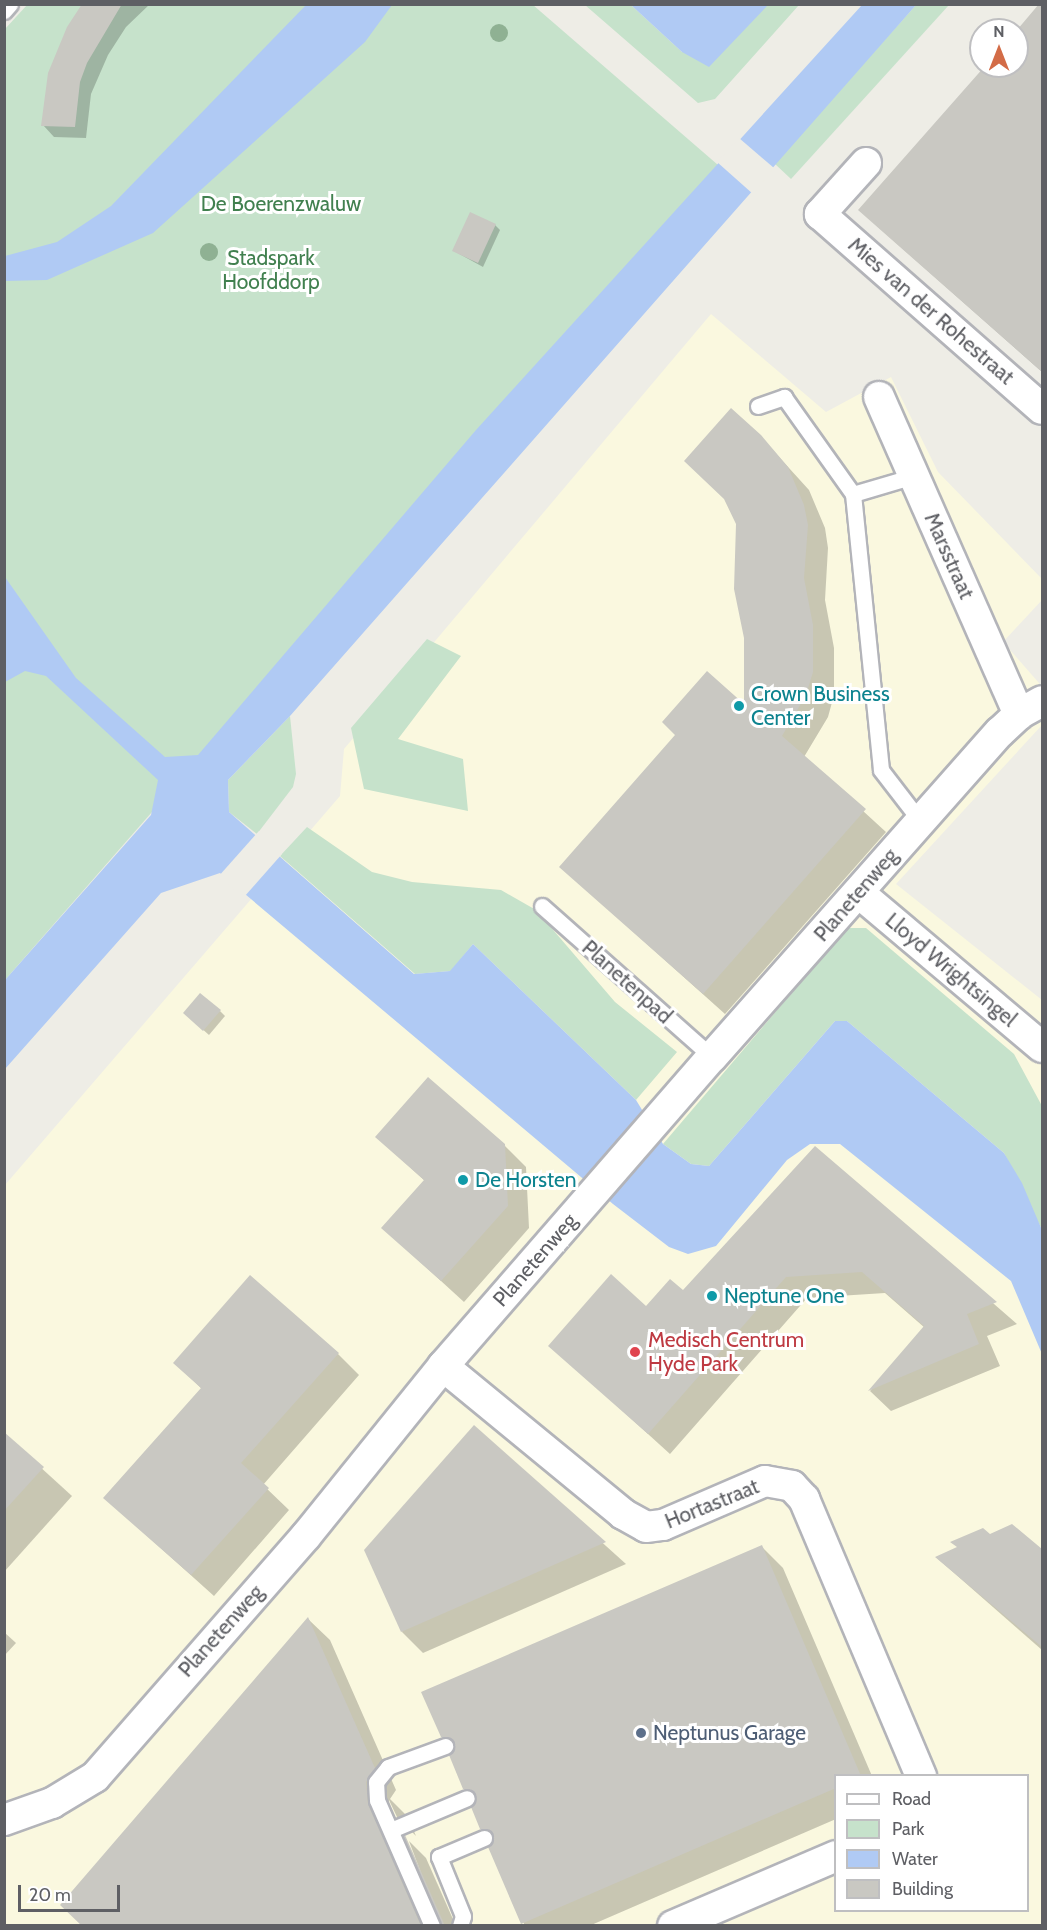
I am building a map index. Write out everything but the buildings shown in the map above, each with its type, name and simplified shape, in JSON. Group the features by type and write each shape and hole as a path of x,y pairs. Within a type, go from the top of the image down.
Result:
{"street":[{"name":"Mies van der Rohestraat","path":"866,163 820,214 1042,409"},
{"name":"Marsstraat","path":"879,397 914,476 1030,707"},
{"name":"Planetenweg","path":"4,1820 52,1803 95,1777 306,1536 443,1366 591,1195 921,822 1030,707"},
{"name":"Lloyd Wrightsingel","path":"859,893 1042,1047"},
{"name":"Hortastraat","path":"443,1366 623,1515 646,1527 663,1525 765,1481 792,1486 804,1499 920,1774"},
{"path":"674,1926 834,1857"}],"lane":[{"path":"4,11 10,4"},
{"path":"758,406 784,397 853,494 881,770 921,822"},
{"path":"853,494 914,476"},
{"name":"Planetenpad","path":"542,906 712,1058"},
{"path":"432,1926 377,1800 376,1782 388,1767 445,1746"},
{"path":"391,1830 467,1798"},
{"path":"460,1926 463,1916 439,1857 484,1838"}],"shaded area":[{"path":"711,314 826,412 891,377 938,472 1042,579 1042,600 1003,642 1039,683 1042,725 896,884 1042,1000 1042,1925 5,1926 5,1185 340,796 344,749"}],"green space":[{"name":"Stadspark Hoofddorp","path":"27,5 533,5 718,165 5,980 5,29"},
{"path":"585,5 631,5 682,52 767,5 799,5 715,99 698,103"},
{"path":"916,5 949,5 791,179 774,163"},
{"path":"427,639 461,656 398,739 463,759 468,811 364,789 351,728"},
{"path":"290,716 296,774 293,787 257,834 229,812 228,780"},
{"path":"307,827 372,872 412,882 501,890 536,910 615,1002 677,1052 636,1100 473,944 451,971 415,974 280,856"},
{"path":"847,928 866,928 1014,1054 1042,1106 1042,1230 1004,1153 847,1021 835,1021 709,1166 691,1164 663,1144"}],"water":[{"path":"307,4 392,5 365,42 153,233 47,280 5,281 5,256 57,242 111,206"},
{"path":"631,5 768,5 709,67 682,52"},
{"path":"862,5 916,5 290,716 228,780 229,812 414,974 450,971 473,944 636,1100 663,1144 691,1164 709,1166 835,1021 847,1021 1004,1153 1022,1183 1042,1230 1042,1354 1011,1281 840,1144 810,1144 787,1160 716,1246 688,1254 669,1247 613,1204 220,873 161,893 5,1069 5,980 151,815 158,780 46,676 25,671 5,682 5,577 76,678 165,757 198,755 476,430"}],"pier":[{"path":"739,138 774,168 753,194 717,162"},
{"path":"259,831 282,854 244,897 218,877"}],"place":[{"name":"Crown Business Center","path":"739,706"},
{"name":"De Horsten","path":"463,1180"},
{"name":"Neptune One","path":"712,1296"},
{"name":"Medisch Centrum Hyde Park","path":"635,1352"},
{"name":"Neptunus Garage","path":"641,1733"}],"park label":[{"name":"De Boerenzwaluw","path":"281,204"}]}
